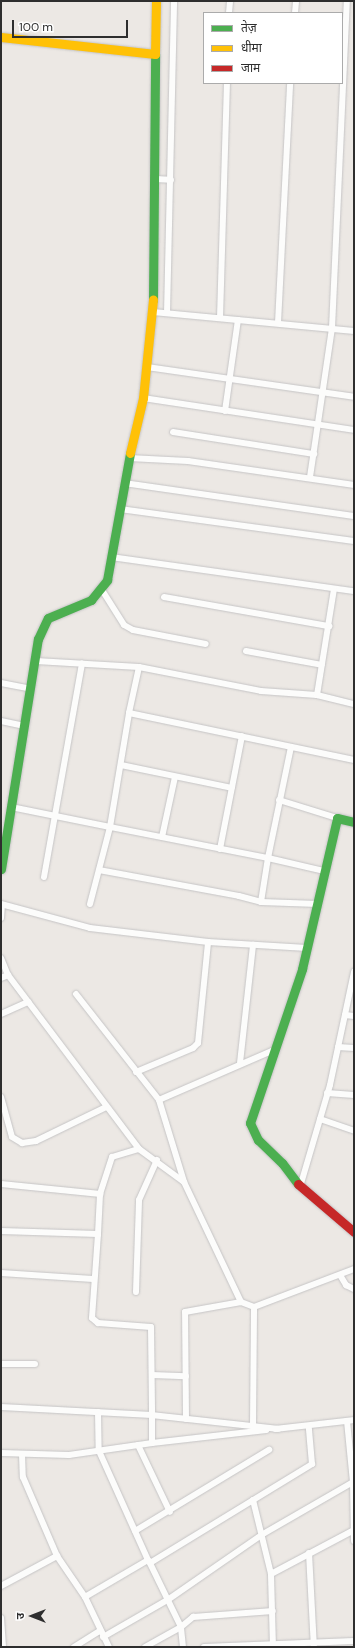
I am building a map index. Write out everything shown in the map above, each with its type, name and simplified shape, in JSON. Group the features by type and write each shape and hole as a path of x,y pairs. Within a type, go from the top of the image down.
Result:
{"street":[{"path":"1,865 4,822 11,807 36,661 38,638 48,618 90,600 102,590 107,580 124,483 142,398 153,312 156,1"},
{"path":"167,313 174,1"},
{"path":"229,12 230,1"},
{"path":"295,12 296,1"},
{"path":"310,477 332,328 347,1"},
{"path":"1,37 155,54"},
{"path":"220,318 227,84"},
{"path":"278,323 290,84"},
{"path":"154,180 171,180"},
{"path":"153,312 354,331"},
{"path":"225,411 238,320"},
{"path":"147,367 354,397"},
{"path":"142,398 354,430"},
{"path":"173,432 314,454"},
{"path":"129,458 188,462 310,477 354,485"},
{"path":"124,483 354,516"},
{"path":"120,509 354,541"},
{"path":"111,556 354,591"},
{"path":"317,695 334,589"},
{"path":"102,590 124,625 134,630 206,644"},
{"path":"164,597 329,626"},
{"path":"246,652 322,665"},
{"path":"36,661 139,667 261,691 317,695 354,704"},
{"path":"44,876 82,663"},
{"path":"90,904 110,827 129,713 139,667"},
{"path":"1,683 31,689"},
{"path":"129,713 354,760"},
{"path":"1,721 24,726"},
{"path":"220,849 242,736"},
{"path":"261,902 279,800 291,746"},
{"path":"121,765 232,788"},
{"path":"162,837 175,777"},
{"path":"279,800 354,822"},
{"path":"11,807 268,858 324,871"},
{"path":"337,818 308,948 251,1116 251,1129 258,1140 282,1163 300,1187 353,1230"},
{"path":"99,870 238,896 261,902 318,904"},
{"path":"1,918 2,904 90,928 208,942 308,948"},
{"path":"136,1072 193,1048 198,1043 208,942"},
{"path":"240,1063 253,945"},
{"path":"1,958 8,975 139,1149 157,1160 184,1182"},
{"path":"300,1187 327,1093 354,973"},
{"path":"1,978 8,975"},
{"path":"76,994 159,1100 184,1182 241,1302"},
{"path":"1,1014 28,1002"},
{"path":"345,1015 354,1016"},
{"path":"338,1047 354,1048"},
{"path":"159,1100 240,1063 274,1050"},
{"path":"327,1093 354,1095"},
{"path":"1,1097 12,1137 22,1143 36,1141 106,1107"},
{"path":"320,1119 354,1131"},
{"path":"139,1149 112,1157 100,1194 98,1234 93,1279 93,1320 151,1327 152,1442"},
{"path":"136,1292 139,1200 157,1160"},
{"path":"1,1184 100,1194"},
{"path":"1,1231 98,1234"},
{"path":"186,1419 185,1312 241,1302 254,1307 354,1269"},
{"path":"1,1273 93,1279"},
{"path":"340,1275 346,1285 354,1289"},
{"path":"253,1426 254,1307"},
{"path":"1,1364 35,1364"},
{"path":"152,1376 186,1376"},
{"path":"1,1407 152,1415 278,1429"},
{"path":"98,1412 99,1451 149,1561 169,1599 181,1627 183,1647"},
{"path":"1,1453 68,1455 152,1442 351,1421 354,1541"},
{"path":"85,1597 149,1561 312,1464 309,1426"},
{"path":"138,1445 170,1512"},
{"path":"135,1531 170,1512 269,1450"},
{"path":"22,1454 24,1477 57,1556 85,1597 109,1647"},
{"path":"74,1647 169,1599 263,1534 353,1482"},
{"path":"253,1500 263,1534 271,1574 273,1645"},
{"path":"271,1574 354,1530"},
{"path":"309,1554 314,1644"},
{"path":"1,1586 57,1556"},
{"path":"144,1647 181,1627 193,1617 273,1612"},
{"path":"1,1618 3,1647"},
{"path":"204,1647 314,1644 354,1641"}],"traffic: fast":[{"path":"153,300 155,54"},
{"path":"1,869 38,639 48,618 91,600 107,580 130,453"},
{"path":"298,1184 282,1163 258,1140 250,1123 302,969 337,818 354,822"}],"traffic: slow":[{"path":"1,37 155,54 156,1"},
{"path":"130,453 143,398 153,300"}],"traffic: jam":[{"path":"298,1184 354,1232"}]}
